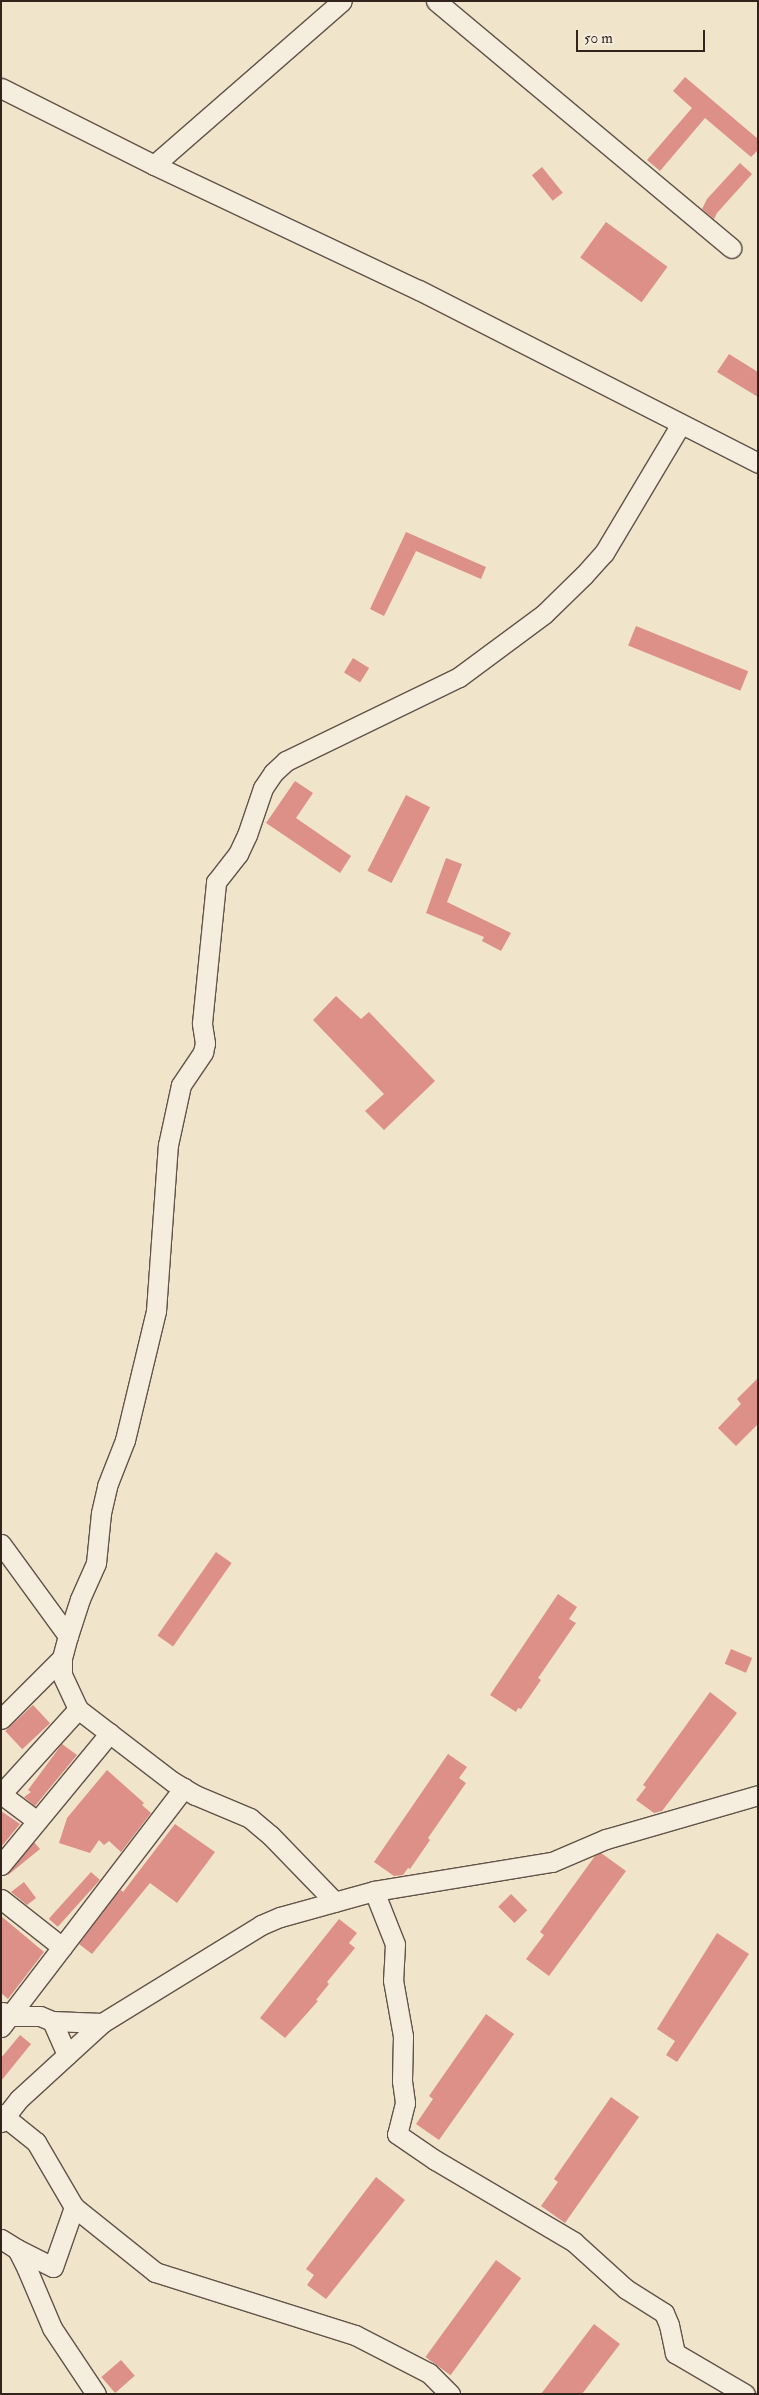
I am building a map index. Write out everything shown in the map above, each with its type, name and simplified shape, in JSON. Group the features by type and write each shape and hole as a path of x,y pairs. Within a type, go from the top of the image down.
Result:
{"street":[{"path":"154,166 342,1"},
{"path":"436,1 732,248"},
{"path":"1,88 154,166 419,290 758,463"},
{"path":"335,1902 270,1835 250,1818 184,1788 78,1709 62,1674 62,1658 68,1636 80,1599 96,1564 101,1513 107,1486 124,1440 156,1311 168,1145 181,1085 203,1052 205,1043 202,1023 216,882 238,854 263,788 273,773 286,761 459,677 544,614 604,553 681,424"},
{"path":"1,1544 68,1636"},
{"path":"1,1719 62,1658"},
{"path":"37,1821 1,1794 78,1709"},
{"path":"1,1866 110,1733"},
{"path":"4,2018 62,1947 184,1788"},
{"path":"450,2394 429,2373 355,2335 155,2272 74,2207 36,2142 3,2117 19,2099 102,2023 261,1925 280,1917 374,1891 552,1862 606,1839 758,1795"},
{"path":"374,1891 395,1944 393,1980 403,2036 402,2081 405,2103 397,2134 435,2160 574,2242 626,2289 664,2313 669,2325 675,2352 745,2394"},
{"path":"1,1899 62,1947"},
{"path":"4,2018 40,2016 52,2021 102,2023"},
{"path":"52,2021 66,2055"},
{"path":"9,2244 53,2266 74,2207"},
{"path":"9,2244 27,2268 52,2328 96,2394"}],"building":[{"path":"685,77 758,139 758,150 751,157 705,118 660,171 647,160 692,108 673,91"},
{"path":"740,163 752,174 717,213 714,219 702,209 707,199"},
{"path":"542,167 563,193 553,201 532,175"},
{"path":"606,222 667,267 642,302 580,258"},
{"path":"729,354 758,372 758,397 717,372"},
{"path":"406,532 486,567 481,579 416,551 384,616 370,609"},
{"path":"636,626 748,671 740,691 628,645"},
{"path":"353,658 369,668 360,682 344,672"},
{"path":"295,781 313,793 296,818 351,856 340,873 266,823"},
{"path":"406,795 430,807 391,883 367,871"},
{"path":"446,858 462,864 447,902 511,933 501,951 482,941 484,937 426,913"},
{"path":"336,996 361,1019 369,1012 435,1081 384,1130 365,1111 384,1094 313,1020"},
{"path":"758,1378 758,1424 736,1446 718,1428 741,1404 737,1399"},
{"path":"216,1552 232,1563 173,1646 157,1636"},
{"path":"558,1594 577,1607 569,1619 576,1623 538,1678 541,1680 521,1709 518,1708 516,1712 490,1695"},
{"path":"731,1649 752,1658 746,1673 725,1664"},
{"path":"710,1692 737,1713 662,1811 654,1813 636,1800 646,1787 643,1785"},
{"path":"33,1705 50,1723 22,1749 5,1731"},
{"path":"62,1744 77,1755 35,1806 24,1797 31,1792 28,1790"},
{"path":"448,1754 467,1767 459,1778 466,1783 428,1838 430,1840 410,1869 408,1868 403,1875 394,1876 374,1862"},
{"path":"107,1770 144,1803 142,1805 151,1813 121,1852 109,1841 104,1845 99,1840 90,1853 59,1843 67,1818"},
{"path":"1,1811 20,1824 1,1847"},
{"path":"175,1824 215,1852 177,1903 150,1883 92,1954 79,1944 117,1894 121,1890 123,1892"},
{"path":"34,1842 40,1849 8,1875 7,1874"},
{"path":"601,1853 626,1871 549,1976 526,1959 544,1935 540,1932 595,1856"},
{"path":"91,1872 100,1880 58,1927 49,1919"},
{"path":"24,1882 36,1898 27,1905 11,1892"},
{"path":"511,1894 527,1910 515,1923 498,1907"},
{"path":"1,1916 44,1952 8,1999 1,1993"},
{"path":"339,1919 357,1933 349,1943 355,1948 327,1982 329,1984 316,2000 318,2001 285,2038 260,2018"},
{"path":"717,1933 749,1954 677,2062 666,2055 675,2041 657,2029"},
{"path":"486,2014 514,2034 439,2140 416,2124 433,2099 429,2096"},
{"path":"20,2035 31,2044 1,2081 1,2058"},
{"path":"611,2097 639,2117 565,2223 541,2206 558,2182 554,2179"},
{"path":"376,2177 405,2200 326,2299 307,2285 314,2275 306,2269"},
{"path":"496,2260 521,2278 451,2375 425,2357"},
{"path":"594,2324 620,2344 582,2394 541,2394"},
{"path":"121,2360 135,2376 115,2393 101,2377"}]}
